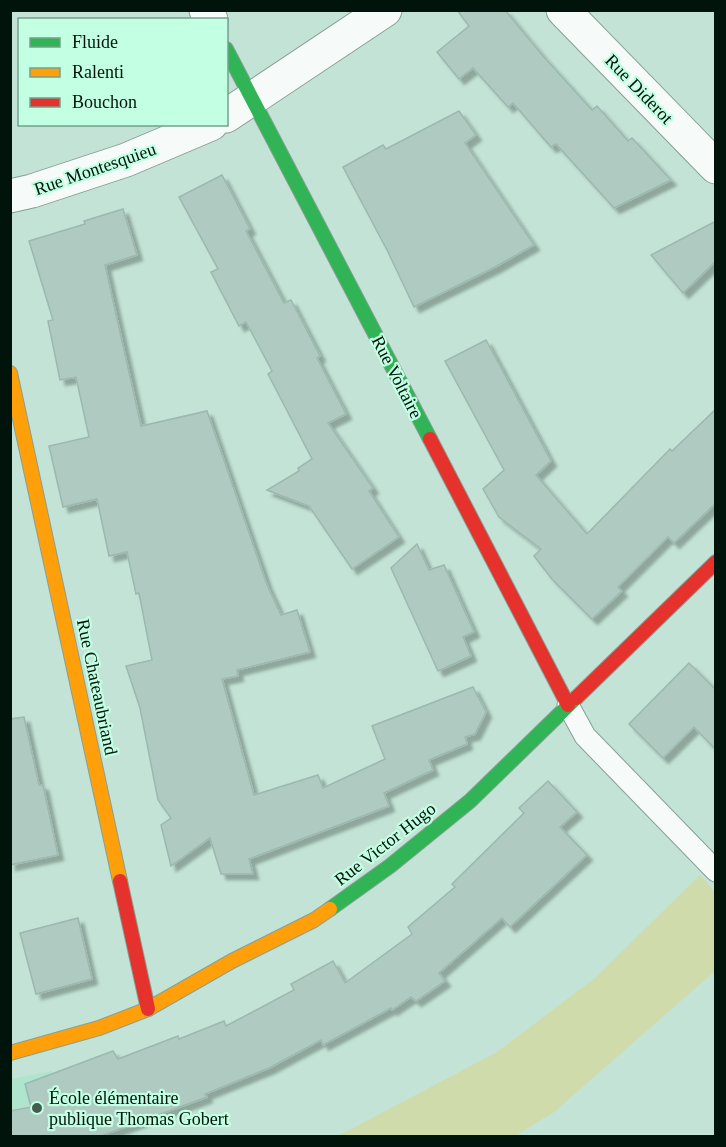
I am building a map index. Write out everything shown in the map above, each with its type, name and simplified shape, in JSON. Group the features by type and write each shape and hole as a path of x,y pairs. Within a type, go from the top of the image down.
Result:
{"street":[{"path":"239,107 385,10"},
{"name":"Rue Diderot","path":"563,10 716,167"},
{"name":"Rue Voltaire","path":"228,58 239,107 568,705"},
{"name":"Rue Montesquieu","path":"10,196 126,160 207,126"},
{"name":"Rue Chateaubriand","path":"10,373 148,1009"},
{"name":"Rue Victor Hugo","path":"10,1053 99,1028 148,1009 232,961 314,920 390,866 470,801 716,562"}],"lane":[{"path":"568,705 585,736 716,872"}],"shaded area":[{"path":"700,875 715,892 715,971 554,1112 515,1136 338,1136 497,1052 595,978"},
{"name":"École élémentaire publique Thomas Gobert","path":"52,1071 71,1136 11,1136 11,1079"}],"building":[{"path":"457,10 505,10 592,110 597,106 628,141 632,138 671,180 614,208 556,144 551,147 513,103 508,107 473,68 459,79 437,52 469,26"},
{"path":"459,111 476,135 465,143 534,245 414,307 343,167 383,145 386,149"},
{"path":"222,175 250,229 246,231 284,303 291,300 346,414 328,423 373,488 369,491 399,537 352,569 309,506 267,490 299,471 298,468 312,459 268,374 272,371 246,322 239,326 211,272 218,269 179,197"},
{"path":"123,209 137,255 105,265 141,426 207,411 267,585 281,615 297,610 310,652 237,670 238,676 222,679 254,795 318,775 323,788 385,759 372,726 473,687 486,712 475,734 465,737 467,744 429,760 433,770 384,793 389,806 249,859 253,874 221,874 210,838 171,866 161,825 171,818 158,800 140,708 126,666 152,660 139,593 136,594 127,552 109,556 97,499 63,507 49,446 89,437 76,377 60,380 48,321 53,320 29,241 85,224 84,221"},
{"path":"716,221 716,261 683,293 651,255"},
{"path":"486,340 551,461 536,475 587,534 670,449 672,451 716,409 716,503 674,543 668,537 618,587 622,591 592,619 552,579 534,556 541,549 499,517 483,489 504,470 445,361"},
{"path":"417,544 429,570 444,565 474,632 463,637 471,656 438,671 391,568"},
{"path":"689,663 716,690 716,750 694,727 663,758 629,724"},
{"path":"24,717 39,785 43,785 58,855 10,865 10,719"},
{"path":"548,781 577,812 560,827 587,855 510,927 502,918 439,973 445,981 416,1001 411,997 392,1010 391,1008 323,1045 321,1040 269,1068 205,1094 207,1097 98,1137 10,1137 10,1111 31,1107 25,1084 113,1051 118,1059 224,1021 226,1026 294,990 291,984 333,961 345,983 412,934 408,927 455,887 452,884 524,813 519,808"},
{"path":"78,918 92,979 36,994 20,933"}],"traffic: fast":[{"path":"228,53 430,439"},
{"path":"330,909 390,866 470,801 576,698"}],"traffic: slow":[{"path":"10,373 120,881"},
{"path":"10,1053 99,1028 148,1009 232,961 314,920 330,909"}],"traffic: jam":[{"path":"430,439 568,705"},
{"path":"576,698 716,562"},
{"path":"120,881 148,1009"}],"place":[{"name":"École élémentaire publique Thomas Gobert","path":"37,1108"}]}
